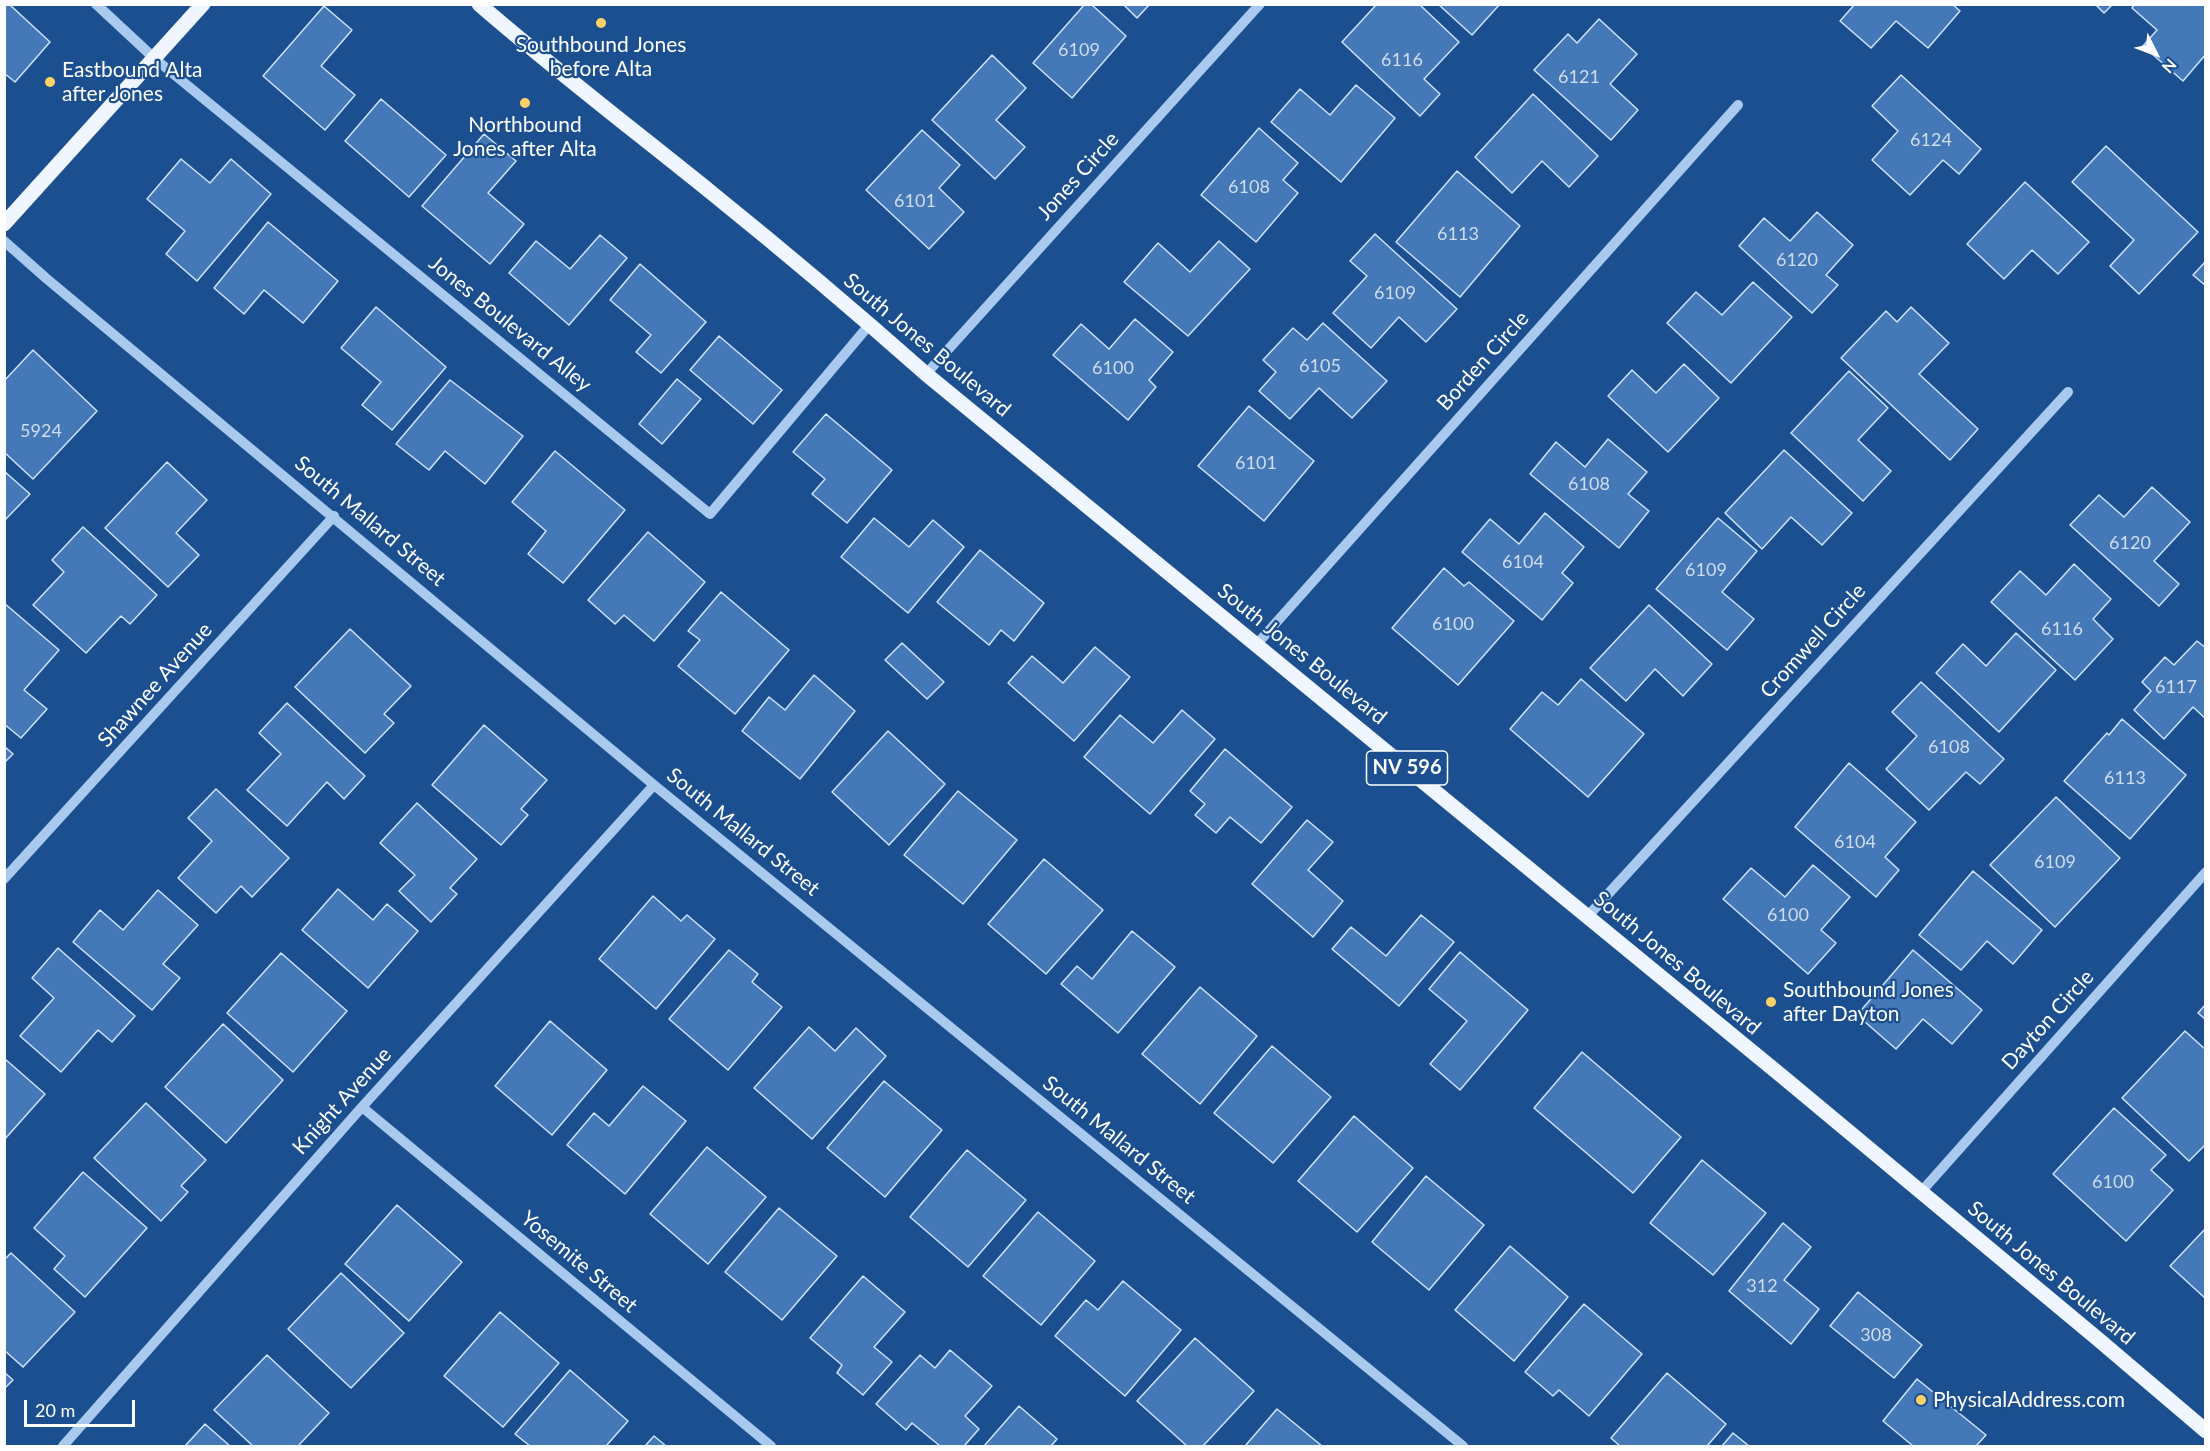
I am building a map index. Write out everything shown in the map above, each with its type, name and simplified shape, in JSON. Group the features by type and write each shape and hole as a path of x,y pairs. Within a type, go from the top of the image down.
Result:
{"main road":[{"path":"4,224 203,4"},
{"name":"South Jones Boulevard","path":"479,4 870,324 926,374 1257,644 2099,1340 2205,1431"}],"street":[{"name":"Jones Boulevard Alley","path":"96,4 154,58 710,514 870,324"},
{"name":"Jones Circle","path":"926,374 1260,4"},
{"name":"Borden Circle","path":"1257,644 1738,105"},
{"name":"South Mallard Street","path":"4,241 654,785 1463,1446"},
{"name":"Cromwell Circle","path":"1587,917 2068,392"},
{"name":"Shawnee Avenue","path":"4,879 334,516"},
{"name":"Knight Avenue","path":"63,1446 362,1107 654,785"},
{"name":"Dayton Circle","path":"1920,1193 2205,872"},
{"name":"Yosemite Street","path":"362,1107 771,1446"}],"building":[{"path":"4,4 9,4 50,42 15,82 4,73"},
{"path":"1085,4 1091,4 1126,36 1072,98 1033,63"},
{"path":"1123,4 1150,4 1137,18"},
{"path":"1377,4 1419,4 1459,42 1424,79 1440,94 1420,116 1342,42"},
{"path":"1438,4 1500,4 1472,35"},
{"path":"1855,4 1952,4 1960,11 1928,48 1896,21 1871,48 1840,21"},
{"path":"2095,4 2113,4 2104,13"},
{"path":"2135,4 2206,4 2206,54 2183,81 2143,46 2157,30 2132,8"},
{"path":"324,6 352,30 321,66 355,95 325,130 263,76"},
{"path":"1599,19 1637,54 1610,84 1638,110 1611,140 1534,70 1568,34 1577,43"},
{"path":"992,55 1026,88 996,120 1025,147 995,179 932,120"},
{"path":"1901,75 1981,149 1959,174 1943,160 1910,195 1872,160 1898,131 1872,106"},
{"path":"1356,85 1395,118 1341,182 1271,122 1300,89 1330,115"},
{"path":"1533,94 1598,156 1569,187 1542,161 1512,193 1475,157"},
{"path":"381,99 446,155 409,197 345,141"},
{"path":"1259,128 1298,163 1283,180 1298,193 1256,242 1201,195"},
{"path":"922,130 960,165 939,188 964,212 929,249 866,190"},
{"path":"484,134 516,161 488,193 524,224 490,264 422,206"},
{"path":"2106,146 2198,232 2139,294 2110,266 2134,240 2072,182"},
{"path":"181,159 210,183 231,159 271,194 197,281 166,254 185,231 147,199"},
{"path":"1457,171 1520,226 1460,297 1396,242"},
{"path":"2025,182 2089,242 2058,274 2032,250 2004,279 1967,244"},
{"path":"1817,212 1853,245 1826,275 1838,285 1812,313 1739,246 1764,218 1790,241"},
{"path":"268,222 338,281 303,323 264,290 244,314 214,288"},
{"path":"1375,234 1457,309 1426,342 1399,317 1371,348 1333,313 1367,276 1350,261"},
{"path":"600,235 627,258 569,325 509,273 536,241 570,269"},
{"path":"1219,241 1250,269 1188,336 1124,282 1158,243 1190,272"},
{"path":"2206,261 2206,286 2193,275"},
{"path":"640,264 706,322 661,373 636,352 651,335 610,300"},
{"path":"1753,282 1792,317 1731,383 1667,323 1696,292 1722,315"},
{"path":"376,307 446,367 392,430 362,405 381,382 341,348"},
{"path":"1911,307 1949,343 1919,374 1978,429 1950,460 1841,358 1886,311 1897,322"},
{"path":"1135,319 1173,352 1149,380 1156,387 1128,420 1053,355 1081,324 1109,349"},
{"path":"1323,323 1387,381 1352,418 1319,388 1290,419 1259,391 1276,372 1263,360 1293,328 1307,340"},
{"path":"719,336 782,390 753,424 690,370"},
{"path":"33,350 97,411 33,479 4,452 4,381"},
{"path":"1684,364 1719,398 1668,452 1608,396 1632,370 1656,393"},
{"path":"1849,371 1888,408 1858,440 1891,471 1863,501 1791,433"},
{"path":"677,379 701,399 662,444 639,424"},
{"path":"450,380 523,436 485,484 445,451 429,470 396,444"},
{"path":"1249,406 1314,461 1264,521 1198,466"},
{"path":"826,414 892,470 847,523 812,494 825,479 793,452"},
{"path":"1608,439 1647,472 1628,494 1649,511 1619,548 1530,474 1556,442 1585,467"},
{"path":"1784,450 1852,513 1822,545 1791,517 1762,549 1725,513"},
{"path":"555,451 625,510 563,583 528,554 546,531 512,502"},
{"path":"167,462 207,500 176,533 199,555 168,587 105,528"},
{"path":"4,471 30,494 4,521"},
{"path":"2152,487 2190,522 2154,561 2179,584 2159,606 2070,525 2099,495 2124,517"},
{"path":"1545,513 1584,547 1562,573 1573,583 1542,620 1462,552 1490,519 1519,544"},
{"path":"874,518 909,547 933,520 964,547 908,613 841,557"},
{"path":"1718,518 1757,551 1722,592 1754,619 1727,650 1656,589"},
{"path":"83,527 157,595 130,624 121,616 86,653 33,605 64,572 52,560"},
{"path":"648,532 705,582 654,641 624,615 615,624 588,600"},
{"path":"980,550 1044,603 1014,641 1001,630 989,645 937,602"},
{"path":"2074,564 2111,599 2093,619 2113,639 2075,680 1991,602 2020,571 2046,595"},
{"path":"1444,568 1464,586 1469,582 1514,621 1458,685 1392,628"},
{"path":"721,592 789,650 735,714 678,666 700,640 688,631"},
{"path":"4,603 59,650 24,690 47,709 21,738 4,724"},
{"path":"1649,605 1712,664 1683,696 1655,669 1626,701 1590,668"},
{"path":"350,629 411,686 384,714 394,723 365,753 295,687"},
{"path":"2016,633 2056,670 1999,732 1936,673 1963,644 1986,666"},
{"path":"2197,641 2206,648 2206,719 2193,707 2164,739 2134,710 2151,691 2142,682 2165,657 2174,665"},
{"path":"902,643 944,682 927,699 885,660"},
{"path":"1095,647 1130,677 1074,741 1008,683 1032,656 1063,683"},
{"path":"814,675 855,711 800,779 742,731 769,697 785,710"},
{"path":"1581,679 1644,734 1588,797 1510,729 1542,692 1558,705"},
{"path":"1921,682 2004,759 1980,784 1966,772 1929,810 1886,769 1917,736 1892,712"},
{"path":"287,703 365,776 344,799 327,782 287,826 247,790 281,754 259,733"},
{"path":"1182,710 1215,739 1150,814 1084,757 1120,715 1153,743"},
{"path":"2122,719 2186,775 2130,839 2064,781"},
{"path":"484,725 547,780 521,809 528,815 501,845 432,785"},
{"path":"888,731 945,784 889,845 832,792"},
{"path":"4,746 13,754 4,763"},
{"path":"1225,749 1292,807 1261,843 1230,817 1216,833 1195,815 1205,804 1190,791"},
{"path":"1849,763 1916,822 1885,857 1899,870 1876,897 1795,827"},
{"path":"216,789 289,858 252,897 241,886 216,913 178,878 212,841 188,818"},
{"path":"958,791 1017,840 963,904 904,855"},
{"path":"2056,797 2120,858 2055,927 1990,865"},
{"path":"417,803 477,859 450,888 457,894 431,922 399,891 415,875 380,843"},
{"path":"1307,820 1333,842 1308,870 1343,901 1313,937 1252,884"},
{"path":"1044,859 1103,910 1046,974 988,924"},
{"path":"1813,865 1850,897 1821,930 1836,943 1808,974 1723,899 1751,868 1785,897"},
{"path":"1973,871 2042,930 2013,964 1987,941 1961,970 1919,935"},
{"path":"338,889 373,920 387,904 418,931 368,988 302,930"},
{"path":"158,890 198,925 163,964 180,978 152,1010 73,942 100,910 123,930"},
{"path":"653,896 681,921 687,915 715,939 656,1009 599,959"},
{"path":"1421,915 1454,942 1399,1006 1332,949 1351,927 1386,956"},
{"path":"1132,931 1175,967 1118,1033 1061,984 1077,966 1092,979"},
{"path":"58,948 135,1016 112,1042 98,1030 61,1072 20,1036 54,998 32,978"},
{"path":"729,950 758,974 752,982 782,1007 728,1070 669,1019"},
{"path":"1913,950 1982,1010 1952,1044 1923,1019 1896,1049 1857,1015"},
{"path":"1460,952 1528,1010 1460,1090 1430,1064 1467,1021 1429,989"},
{"path":"281,953 347,1011 293,1072 227,1013"},
{"path":"1200,987 1257,1036 1200,1104 1142,1054"},
{"path":"2206,1004 2206,1020 2198,1013"},
{"path":"550,1021 607,1070 552,1135 495,1086"},
{"path":"223,1024 283,1080 226,1143 165,1087"},
{"path":"809,1027 835,1051 856,1028 886,1056 812,1139 754,1088"},
{"path":"2185,1031 2206,1050 2206,1144 2189,1161 2122,1098"},
{"path":"1272,1046 1331,1097 1273,1163 1214,1113"},
{"path":"1582,1052 1681,1137 1633,1193 1534,1108"},
{"path":"4,1059 45,1094 4,1140"},
{"path":"884,1081 942,1130 885,1197 827,1148"},
{"path":"643,1086 686,1121 625,1194 567,1145 594,1113 609,1126"},
{"path":"146,1103 206,1160 181,1186 188,1192 161,1221 94,1158"},
{"path":"2114,1108 2166,1155 2151,1170 2173,1190 2126,1241 2053,1174"},
{"path":"1354,1116 1413,1168 1357,1232 1298,1181"},
{"path":"707,1147 766,1197 708,1264 650,1214"},
{"path":"967,1150 1026,1200 968,1267 910,1217"},
{"path":"1702,1160 1766,1213 1713,1275 1650,1223"},
{"path":"83,1172 147,1228 85,1297 54,1269 65,1256 34,1228"},
{"path":"1426,1176 1484,1225 1429,1290 1372,1242"},
{"path":"397,1205 462,1262 409,1321 345,1264"},
{"path":"779,1208 837,1256 782,1320 725,1272"},
{"path":"1038,1212 1095,1261 1041,1325 983,1276"},
{"path":"1783,1223 1811,1247 1784,1280 1819,1309 1791,1344 1729,1291"},
{"path":"2206,1228 2206,1299 2170,1266"},
{"path":"1510,1246 1568,1297 1514,1361 1455,1310"},
{"path":"11,1253 75,1312 23,1367 4,1350 4,1260"},
{"path":"341,1273 404,1333 351,1388 288,1329"},
{"path":"863,1276 905,1312 874,1347 892,1362 863,1395 837,1373 842,1365 810,1338"},
{"path":"1123,1281 1181,1330 1125,1396 1055,1336 1086,1300 1098,1310"},
{"path":"1858,1292 1922,1345 1894,1378 1830,1326"},
{"path":"1584,1304 1642,1354 1589,1416 1559,1390 1553,1396 1525,1372"},
{"path":"500,1312 559,1363 503,1427 444,1376"},
{"path":"1195,1338 1254,1391 1203,1446 1187,1446 1137,1401"},
{"path":"950,1350 992,1386 965,1416 979,1429 964,1446 940,1446 912,1423 906,1430 876,1404 920,1355 935,1368"},
{"path":"267,1355 329,1413 298,1446 253,1446 214,1410"},
{"path":"570,1370 628,1421 606,1446 530,1446 515,1434"},
{"path":"4,1372 13,1380 4,1389"},
{"path":"1667,1373 1726,1424 1707,1446 1620,1446 1611,1438"},
{"name":"PhysicalAddress.com","path":"1917,1379 1986,1435 1976,1446 1913,1446 1883,1421"},
{"path":"1019,1406 1057,1439 1051,1446 984,1446"},
{"path":"1277,1409 1322,1446 1245,1446"},
{"path":"205,1424 230,1446 185,1446"},
{"path":"1733,1433 1749,1446 1722,1446"},
{"path":"654,1436 666,1446 645,1446"}],"place":[{"name":"Southbound Jones before Alta","path":"601,23"},
{"name":"Eastbound Alta after Jones","path":"50,82"},
{"name":"Northbound Jones after Alta","path":"525,103"},
{"name":"Southbound Jones after Dayton","path":"1771,1002"},
{"name":"PhysicalAddress.com","path":"1921,1400"}]}
